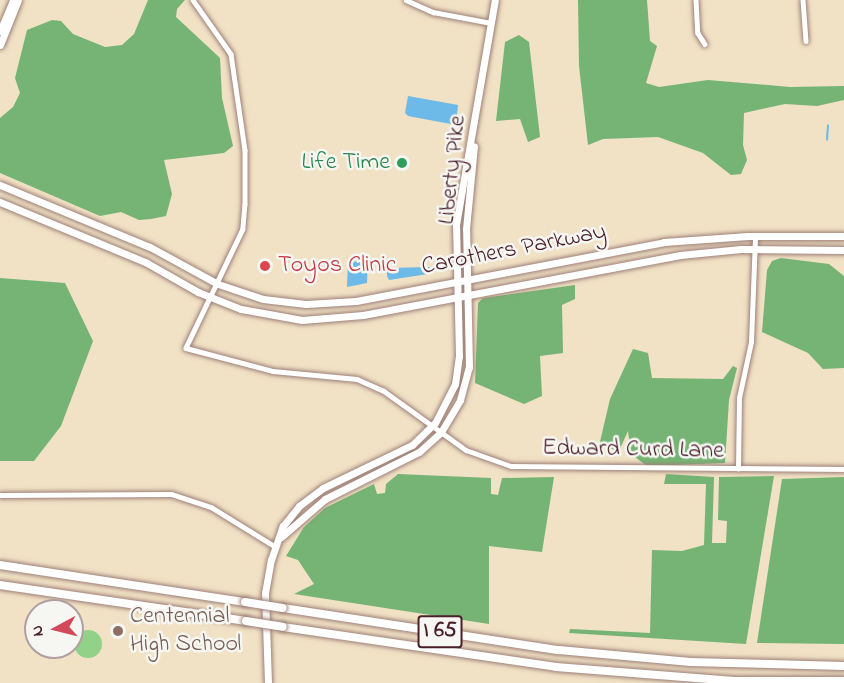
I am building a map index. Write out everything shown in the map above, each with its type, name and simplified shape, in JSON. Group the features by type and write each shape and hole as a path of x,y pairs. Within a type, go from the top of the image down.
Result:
{"highway":[{"name":"I 65","path":"0,566 559,650 690,662 844,666"},
{"name":"I 65","path":"0,585 556,667 734,681 844,681"}],"main road":[{"path":"0,32 13,0"},
{"path":"0,45 18,0"},
{"name":"Liberty Pike","path":"281,537 325,499 409,459 441,432 460,400 467,378 466,212 495,0"},
{"name":"Liberty Pike","path":"267,683 265,593 283,526 309,498 412,445 433,425 450,396 458,368 456,225 484,72"},
{"name":"Carothers Parkway","path":"0,185 150,247 218,284 263,299 306,304 356,301 664,242 751,236 844,236"},
{"name":"Carothers Parkway","path":"0,202 147,263 213,298 271,316 321,320 457,297 638,261 752,250 844,250"},
{"path":"370,466 374,476"}],"street":[{"path":"193,0 231,54 245,150 243,229 213,298"},
{"path":"406,0 433,12 491,23"},
{"path":"696,0 698,33 705,44"},
{"path":"803,0 806,41"},
{"path":"738,469 740,398 751,342 751,236"},
{"name":"Edward Curd Lane","path":"213,298 186,348 273,372 357,379 384,391 482,458 511,466 844,469"},
{"path":"0,495 171,494 211,507 276,547"}],"green space":[{"path":"148,0 185,0 177,9 176,17 220,58 222,98 233,146 224,153 164,160 172,194 166,216 151,219 139,220 121,212 100,216 0,173 0,118 13,107 20,93 15,78 27,30 52,20 61,21 73,34 105,47 122,45 134,34"},
{"path":"578,0 647,0 650,41 657,46 646,83 659,87 708,80 790,87 844,86 844,100 817,106 785,104 744,113 743,145 747,160 741,174 731,175 703,153 658,137 603,139 588,145 579,66"},
{"path":"519,35 529,42 540,137 528,142 520,119 496,121 505,42"},
{"path":"781,258 829,264 844,276 844,368 823,369 808,353 762,332 767,270 772,261"},
{"path":"0,278 65,283 93,341 61,426 34,461 0,461"},
{"path":"575,285 575,299 562,305 563,353 540,356 542,396 524,404 475,383 478,303 483,298"},
{"path":"633,349 648,353 652,378 723,379 733,366 737,368 729,400 725,463 647,466 631,454 628,431 619,451 599,446 610,399"},
{"path":"398,474 491,478 491,494 498,495 502,478 554,477 542,552 489,546 489,624 294,594 314,584 298,560 286,556 304,527 325,508 374,484 377,494 385,493 386,484"},
{"path":"666,474 714,477 712,543 726,543 727,521 718,520 719,477 774,476 746,644 569,633 570,629 650,633 652,550 682,551 704,545 706,484 664,484"},
{"path":"844,477 844,644 757,643 782,479"},
{"path":"88,630 98,634 102,644 98,654 88,658 84,656 84,632"}],"water":[{"path":"408,96 458,105 456,125 408,116 405,113"},
{"path":"368,261 367,283 347,287 348,262"},
{"path":"429,267 433,269 428,274 389,280 387,276 387,268"}],"waterway":[{"path":"827,140 828,126"}],"place":[{"name":"Life Time","path":"402,163"},
{"name":"Toyos Clinic","path":"265,266"},
{"name":"Centennial High School","path":"118,631"}]}
